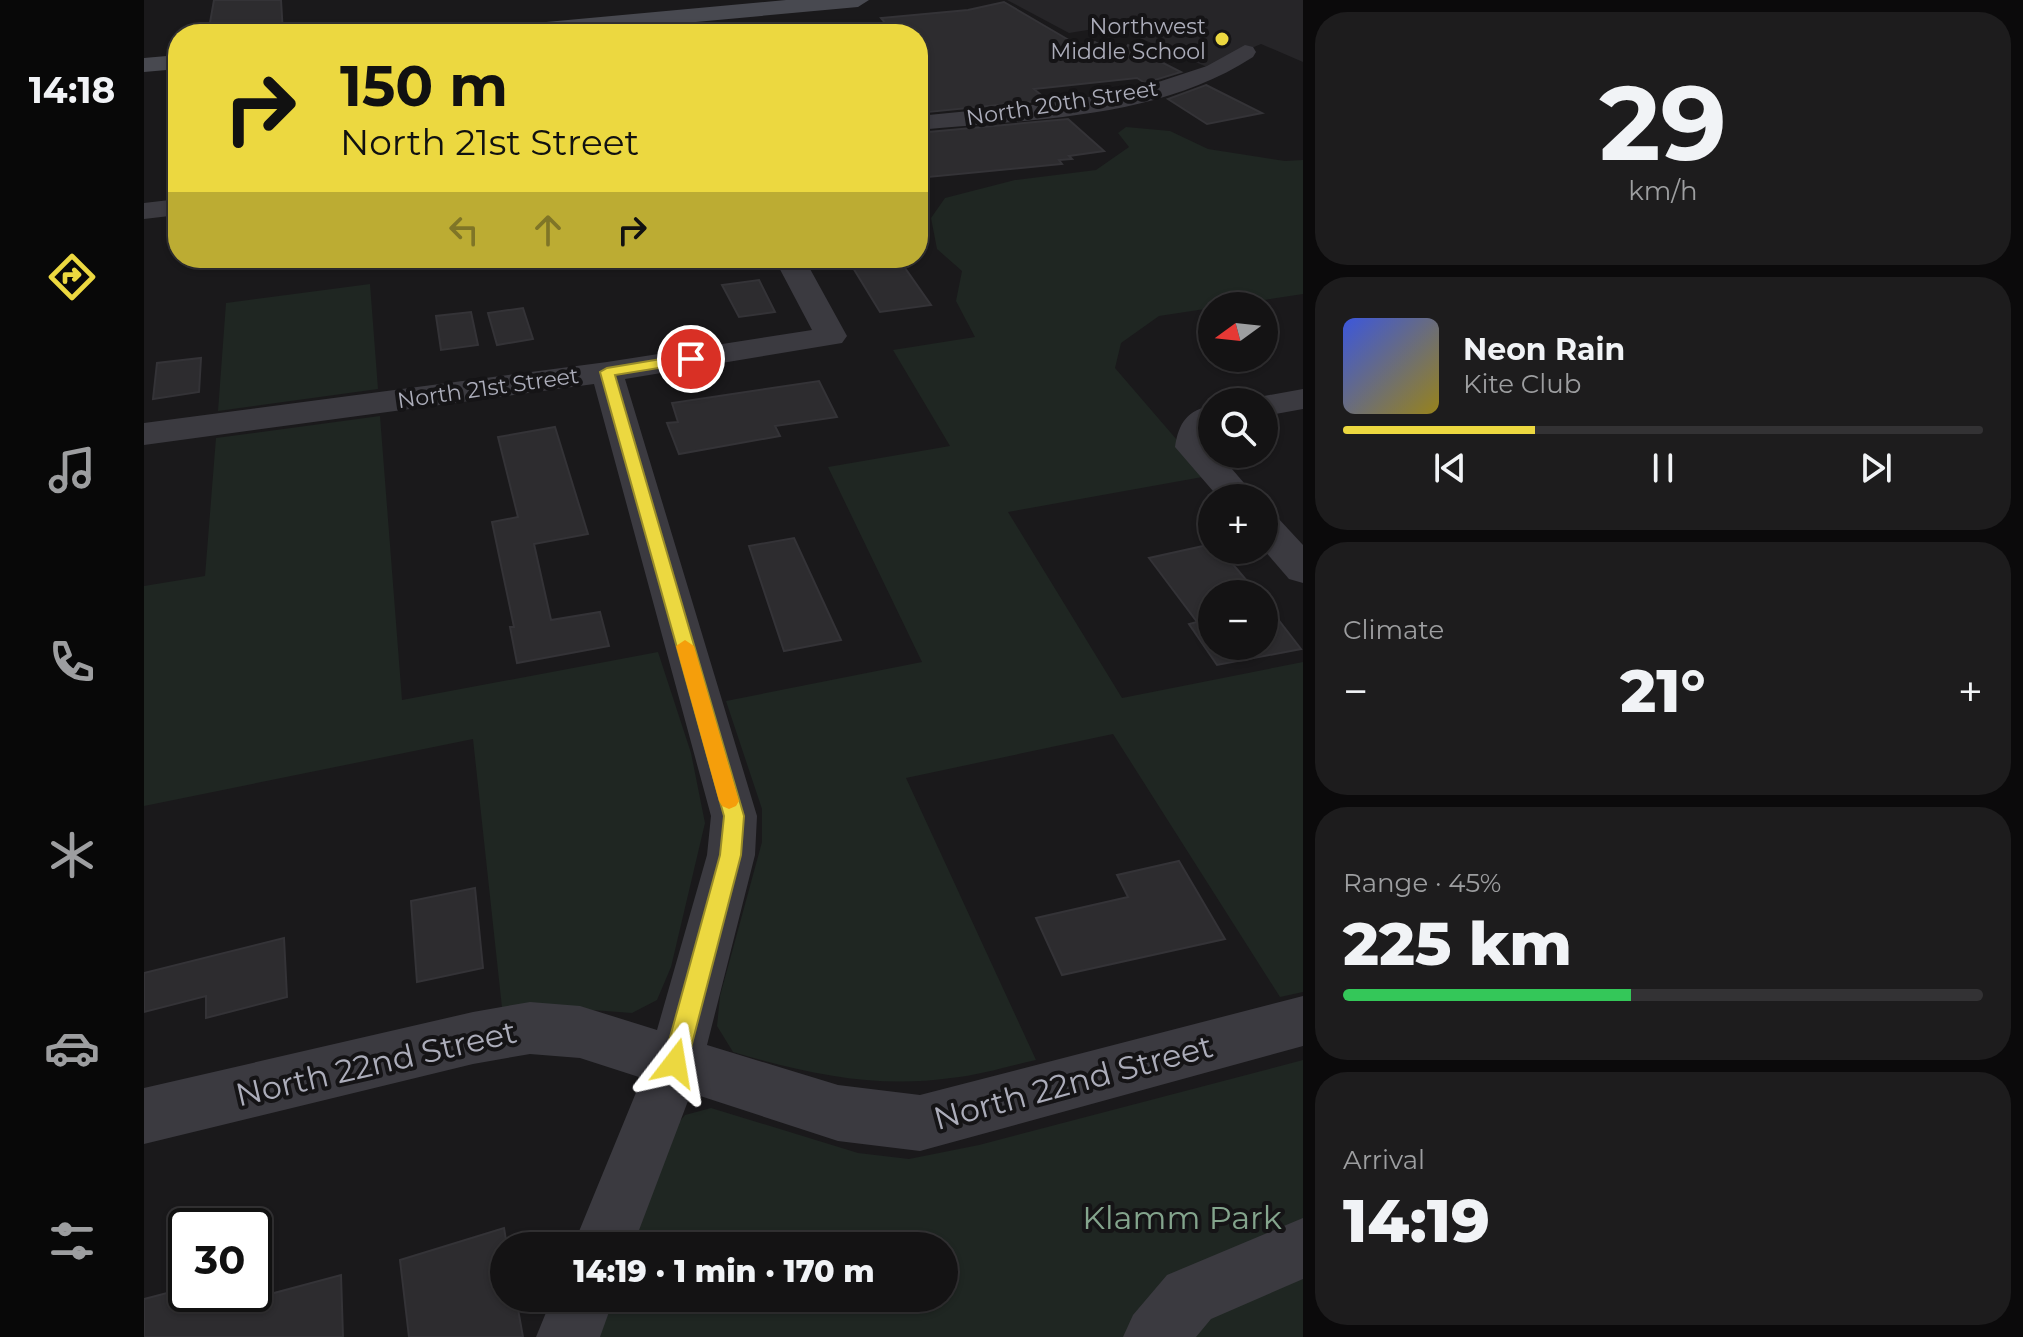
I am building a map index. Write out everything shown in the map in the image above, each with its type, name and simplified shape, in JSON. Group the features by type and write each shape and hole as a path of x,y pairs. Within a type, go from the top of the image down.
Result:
{"main road":[{"path":"678,24 858,0"},
{"path":"144,65 168,63"}],"street":[{"name":"North 20th Street","path":"928,122 1139,95 1227,67 1245,52"},
{"path":"144,211 168,208"},
{"name":"North 21st Street","path":"144,434 607,372 831,336 794,268"},
{"path":"607,372 734,816 731,855 675,1063 609,1232"},
{"path":"1278,403 1303,399"},
{"path":"1198,435 1193,447 1198,453"},
{"path":"1212,468 1226,484"},
{"path":"1278,541 1303,569"},
{"name":"North 22nd Street","path":"144,1116 530,1028 580,1032 838,1113 920,1123 1299,1032"},
{"path":"1155,1337 1189,1297 1303,1248"},
{"path":"568,1337 578,1312"}],"shaded area":[{"name":"Northwest Middle School","path":"1007,0 1303,0 1303,62 1261,44 1207,67 1112,26 1069,33"}],"green space":[{"path":"1126,127 1170,131 1208,149 1285,161 1303,160 1303,294 1278,298 1278,292 1198,292 1198,310 1159,316 1121,343 1115,368 1208,476 1008,512 1122,698 1303,662 1303,992 1280,997 1113,734 906,778 1036,1060 962,1077 895,1082 814,1072 733,1052 717,1026 720,996 762,842 762,809 726,701 922,662 828,467 950,446 893,350 975,337 956,301 962,271 937,249 931,218 945,198 1015,180 1096,170 1129,147 1118,133"},
{"path":"370,284 378,389 218,411 226,303"},
{"path":"380,416 402,700 658,652 691,753 705,823 671,967 657,1000 632,1013 552,1007 503,1017 473,739 144,806 144,586 205,576 216,438"},
{"name":"Klamm Park","path":"1303,1060 1303,1337 589,1337 598,1312 958,1312 958,1232 628,1232 661,1144 685,1115 711,1108 858,1153 909,1159 979,1145"}],"building":[{"path":"214,0 281,0 282,24 210,24"},
{"path":"1004,2 1079,46 1095,42 1121,56 1128,45 1181,72 1145,83 1137,78 1034,89 1047,100 928,112 928,24 886,24 881,18 968,10"},
{"path":"1206,85 1262,113 1207,124 1168,99"},
{"path":"1068,119 1104,151 1069,156 1072,159 1059,160 1062,164 928,177 928,132"},
{"path":"853,268 905,268 931,305 880,312"},
{"path":"759,280 775,312 739,317 722,285"},
{"path":"523,308 533,339 497,345 488,313"},
{"path":"471,312 478,345 441,350 436,316"},
{"path":"201,358 199,392 153,399 157,363"},
{"path":"819,381 837,417 775,426 780,436 679,454 667,423 678,422 672,403"},
{"path":"555,427 588,534 534,544 551,620 600,612 609,646 517,663 510,627 514,627 492,522 518,517 498,437"},
{"path":"794,538 841,640 784,651 749,546"},
{"path":"1198,547 1198,564 1233,564 1246,580 1198,580 1198,637 1189,624 1197,622 1149,558"},
{"path":"1278,619 1301,649 1278,653"},
{"path":"1214,660 1243,660 1217,665"},
{"path":"1179,861 1225,939 1062,975 1036,918 1128,897 1117,875"},
{"path":"475,888 483,968 417,982 411,901"},
{"path":"284,938 287,997 206,1018 206,996 144,1012 144,973"},
{"path":"490,1232 490,1312 519,1312 523,1337 409,1337 400,1260"},
{"path":"341,1275 343,1337 144,1337 144,1299 168,1293 168,1312 272,1312 272,1294"}],"slow traffic":[{"path":"685,646 729,801"}],"place":[{"name":"Northwest Middle School","path":"1222,39"}],"route":[{"path":"675,1063 731,855 734,816 607,372 691,359"}]}
